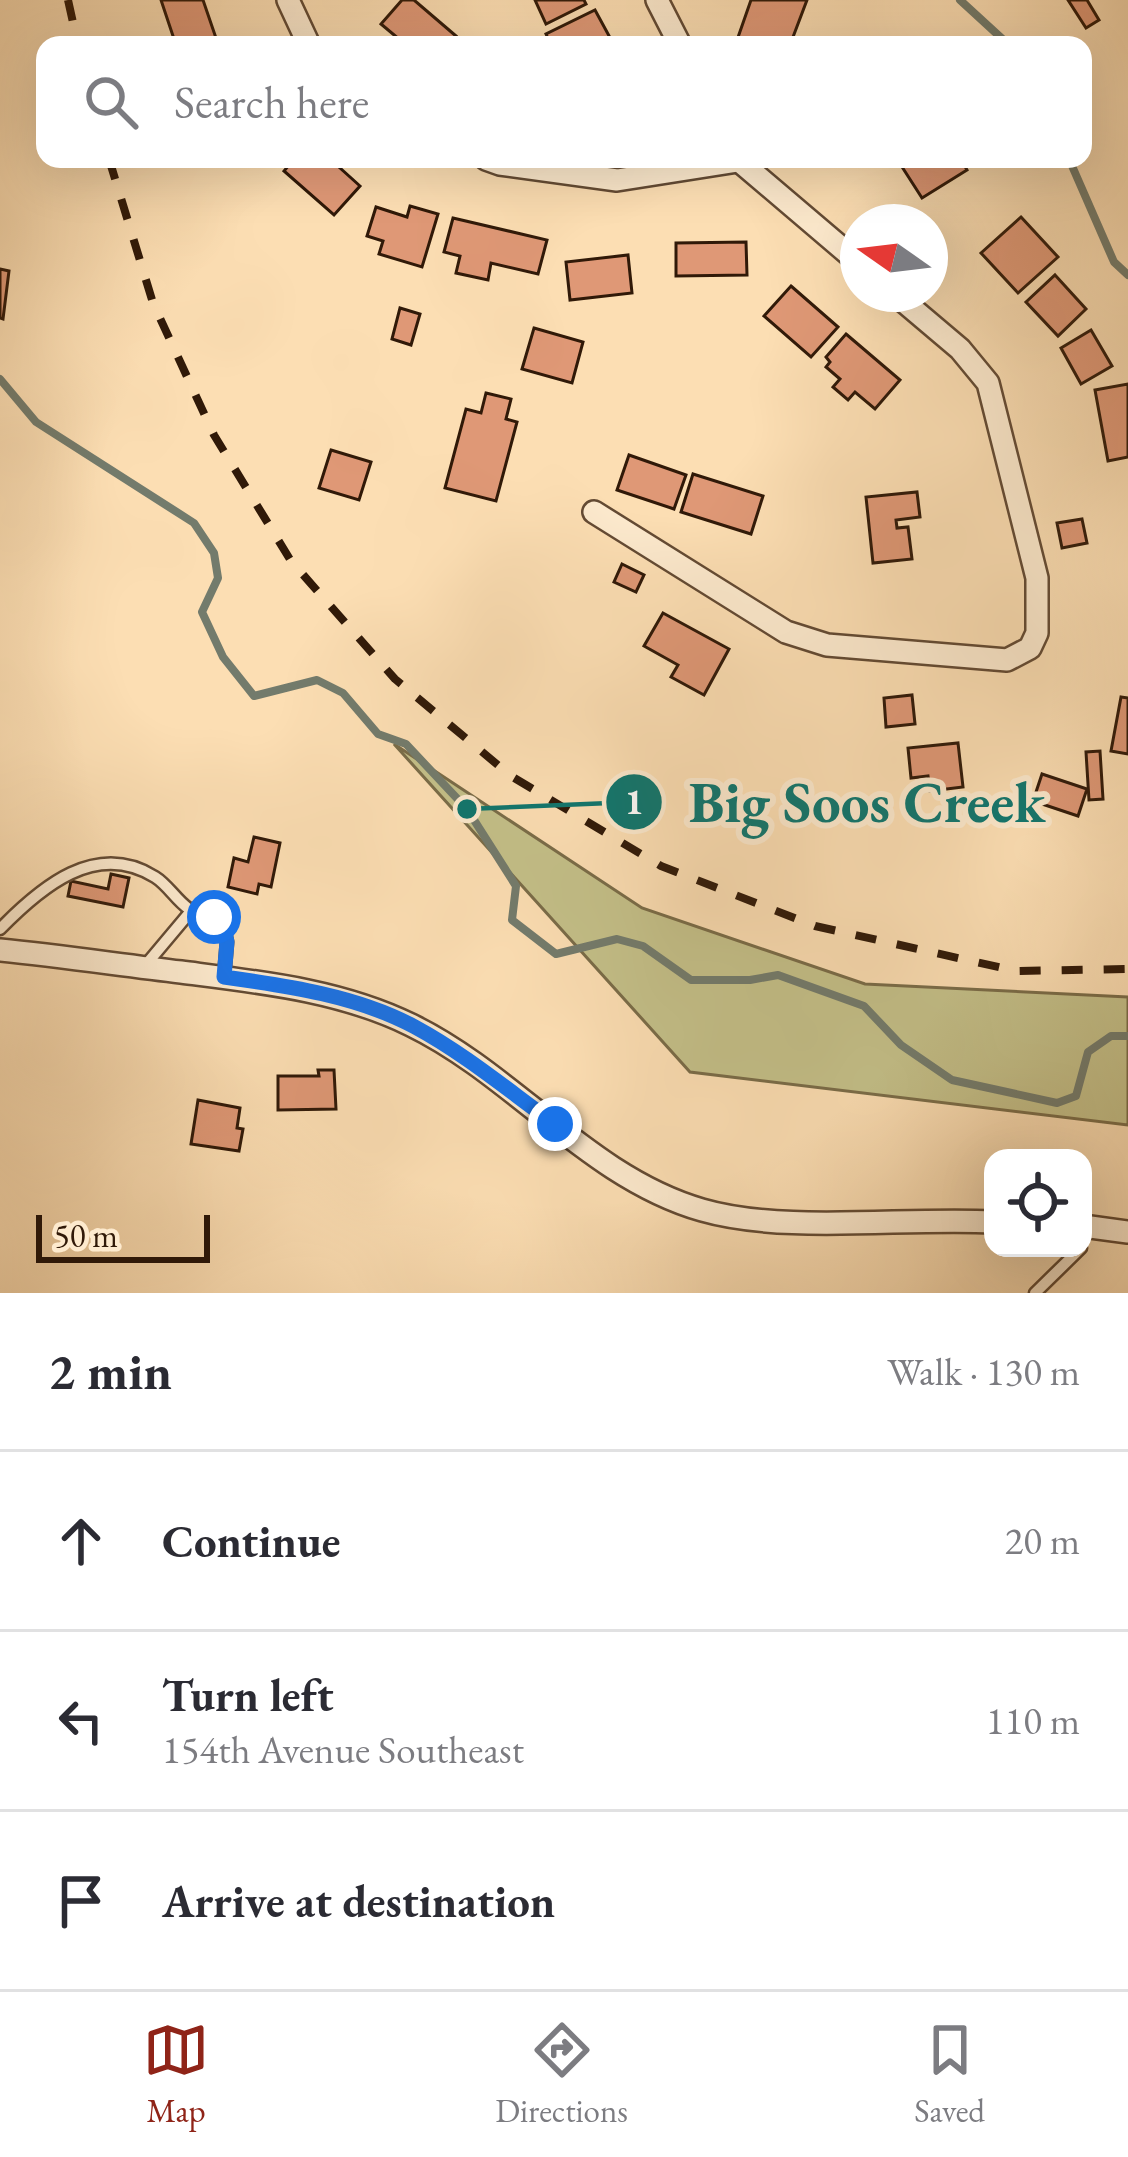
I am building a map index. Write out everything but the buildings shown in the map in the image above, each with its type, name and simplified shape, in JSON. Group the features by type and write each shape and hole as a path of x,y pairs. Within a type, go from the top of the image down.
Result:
{"street":[{"path":"288,0 305,36"},
{"path":"657,0 675,36"},
{"path":"529,168 617,180 690,168"},
{"path":"747,168 840,247"},
{"path":"595,512 786,632 827,645 1007,660 1030,648 1037,633 1037,578 988,383 960,349 917,312"},
{"path":"0,950 300,988 357,1004 412,1025 454,1051 639,1184 703,1210 767,1221 984,1222"},
{"path":"1093,1227 1128,1232"}],"lane":[{"path":"0,929 68,873 92,863 125,863 160,880 191,911 223,924 227,942 224,977"},
{"path":"144,968 191,911"},
{"path":"1035,1293 1072,1257"}],"shaded area":[{"path":"394,744 642,908 865,984 1128,997 1128,1125 690,1072"}],"waterway":[{"path":"960,0 999,36"},
{"path":"1073,168 1114,262 1128,275"},
{"path":"0,379 36,422 194,523 214,553 218,578 202,612 223,657 254,696 317,680 343,693 378,734 406,744 467,809 516,886 512,920 556,954 617,939 643,946 691,980 778,975 864,1006 901,1045 952,1080 1057,1103 1076,1096 1088,1052 1111,1036 1128,1036"}],"railway":[{"path":"68,0 76,36"},
{"path":"112,168 153,303 214,435 291,561 395,679 511,776 661,866 815,926 1016,971 1128,969"}],"place":[{"name":"Big Soos Creek","path":"467,809"}],"route":[{"path":"214,917 223,924 227,942 224,977 300,988 412,1025 555,1124"}]}
